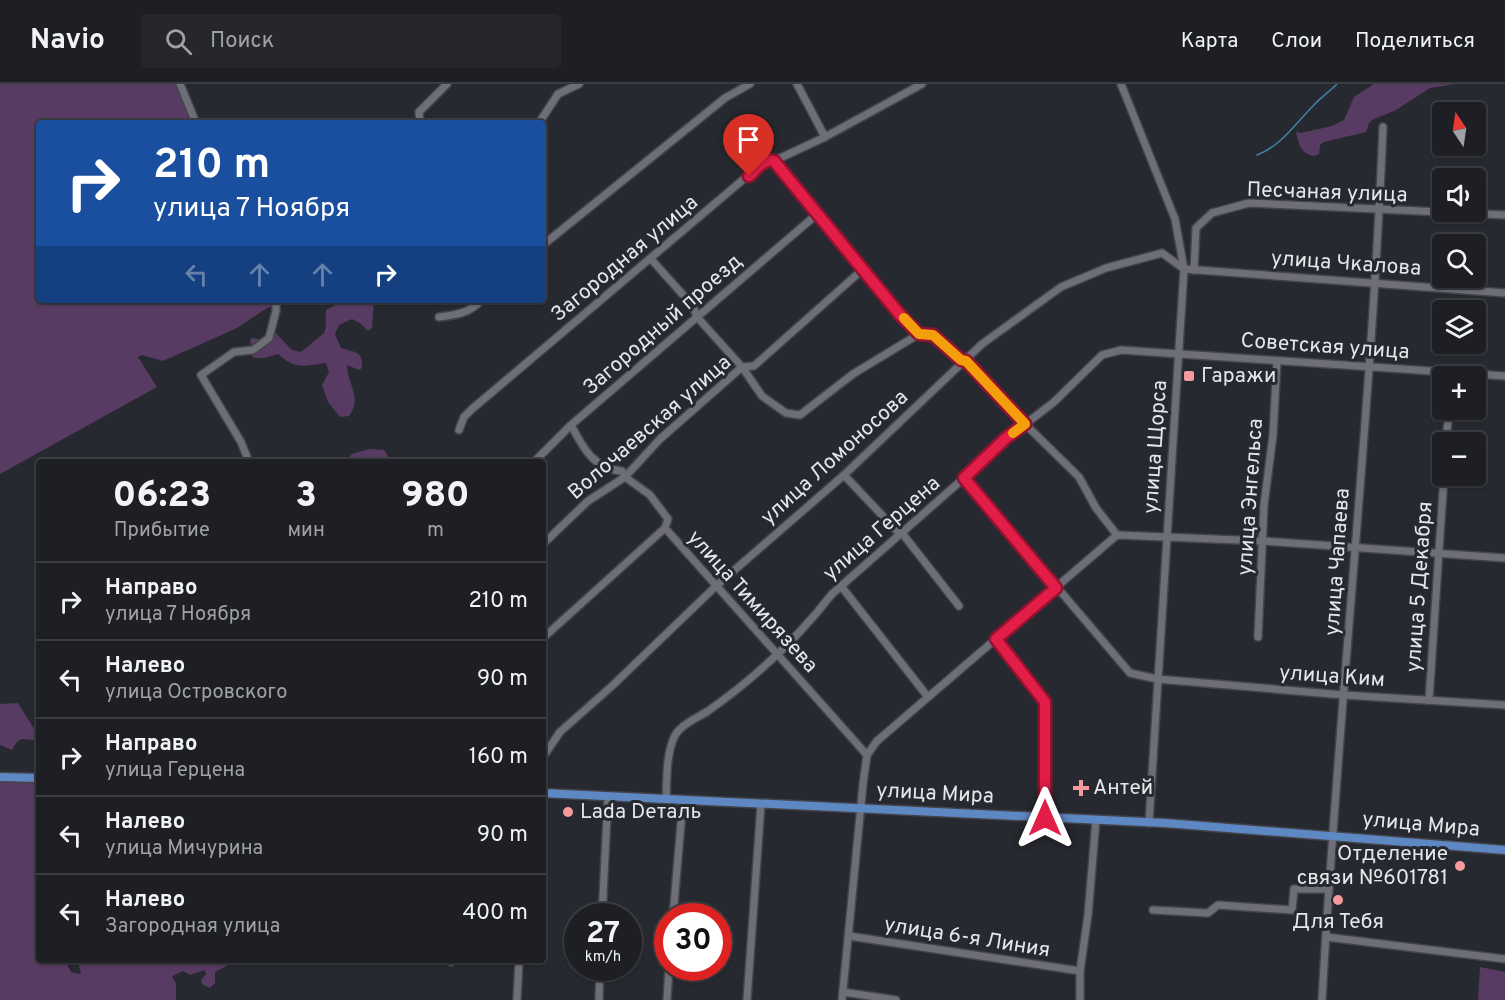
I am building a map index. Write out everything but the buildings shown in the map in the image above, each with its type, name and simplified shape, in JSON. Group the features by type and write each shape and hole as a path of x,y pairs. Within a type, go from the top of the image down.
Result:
{"main road":[{"path":"0,777 36,778"},
{"name":"улица Мира","path":"546,794 1149,823 1505,850"}],"street":[{"path":"180,84 195,120"},
{"path":"420,120 419,112 447,84"},
{"path":"541,120 558,94 579,84"},
{"path":"546,243 725,98 750,84"},
{"path":"797,84 825,137"},
{"name":"Загородная улица","path":"459,429 464,417 472,409 764,162 774,161 825,137 922,84"},
{"name":"улица Щорса","path":"1121,84 1175,219 1184,269 1149,823"},
{"name":"улица Чапаева","path":"1322,1000 1331,836 1376,282 1383,127"},
{"path":"774,161 862,270 919,334"},
{"name":"Песчаная улица","path":"1194,270 1196,228 1212,213 1249,203 1505,215"},
{"name":"Загородный проезд","path":"537,459 571,425 816,214"},
{"name":"улица Ломоносова","path":"546,753 560,732 612,686 715,587 844,475 982,344 1061,287 1106,268 1162,253 1184,269"},
{"path":"651,259 693,306 697,317 742,367 762,396 786,413 800,415 852,374 919,334 933,335 961,360 966,361 1079,477 1096,508 1117,535"},
{"name":"улица Чкалова","path":"1184,269 1505,293"},
{"name":"Волочаевская улица","path":"546,541 588,501 626,477 660,439 742,367 754,366 862,270"},
{"path":"248,459 241,442 201,375 234,352 253,350 269,338 276,303"},
{"path":"439,317 462,314 479,303"},
{"name":"улица Герцена","path":"666,800 668,761 673,738 682,727 719,703 777,656 841,586 1006,438 1054,402 1102,355 1121,350 1179,354"},
{"name":"Советская улица","path":"1179,354 1432,373"},
{"name":"улица Энгельса","path":"1258,637 1264,505 1273,435 1277,361"},
{"name":"Советская улица","path":"1486,376 1505,376"},
{"name":"улица Тимирязева","path":"571,425 579,441 593,459 608,470 622,471 626,477 650,495 668,519 665,528 715,587 867,755"},
{"path":"844,475 896,530 902,533 959,606"},
{"name":"улица Ким","path":"964,478 1130,673 1157,679 1344,695 1505,705"},
{"name":"улица 5 Декабря","path":"1429,700 1443,486"},
{"path":"546,635 665,528"},
{"path":"896,1000 842,996 867,755 877,741 1117,535 1263,541 1505,558"},
{"path":"841,586 928,697"},
{"path":"996,639 1045,702 1045,818"},
{"path":"603,903 608,797"},
{"path":"674,903 682,800"},
{"path":"747,1000 761,804"},
{"path":"1080,1000 1080,971 1088,915 1096,820"},
{"path":"1153,910 1208,913 1218,905 1292,910 1294,890 1328,889"},
{"name":"улица 6-я Линия","path":"849,936 1080,971"},
{"path":"1326,937 1505,959"},
{"path":"517,1000 519,963"},
{"path":"599,1000 600,981"},
{"path":"667,1000 668,981"}],"shaded area":[{"path":"0,84 175,84 191,120 36,120 36,303 277,303 237,328 163,361 142,355 138,357 157,387 0,474"},
{"path":"1374,84 1455,84 1430,88 1396,110 1372,120 1366,132 1324,142 1320,145 1319,154 1310,155 1303,150 1296,132 1301,133 1332,126 1344,120 1354,97"},
{"path":"339,303 374,303 372,328 368,331 352,319 339,325 335,334 341,348 357,353 362,362 362,368 359,370 347,365 355,396 353,409 349,416 340,417 328,402 322,385 329,372 326,363 300,366 290,363 278,354 264,358 254,358 251,355 253,350 251,338 261,339 272,329 292,350 301,352 324,333 326,310"},
{"path":"369,449 384,450 390,459 347,459 352,454"},
{"path":"18,703 36,732 36,739 21,739 12,750 0,745 0,704"},
{"path":"0,782 36,782 36,963 66,963 71,972 79,974 81,972 78,963 230,964 215,972 215,983 210,988 202,984 201,980 206,974 205,970 190,975 183,971 172,976 176,984 176,1000 0,1000"},
{"path":"1480,967 1505,972 1505,1000 1478,1000"}],"waterway":[{"path":"1257,155 1281,140 1337,84"}],"slow traffic":[{"path":"904,318 919,334 933,335 961,360 966,361 992,386 1025,424 1013,433"}],"place":[{"name":"Гаражи","path":"1189,376"},
{"name":"Антей","path":"1081,788"},
{"name":"Lada Dеталь","path":"568,812"},
{"name":"Отделение связи №601781","path":"1460,866"},
{"name":"Для Тебя","path":"1338,900"}],"route":[{"path":"749,176 764,162 774,161 901,316 919,334 933,335 961,360 966,361 992,386 1025,424 1006,438 964,478 1056,588 996,639 1045,702 1045,818"}]}
